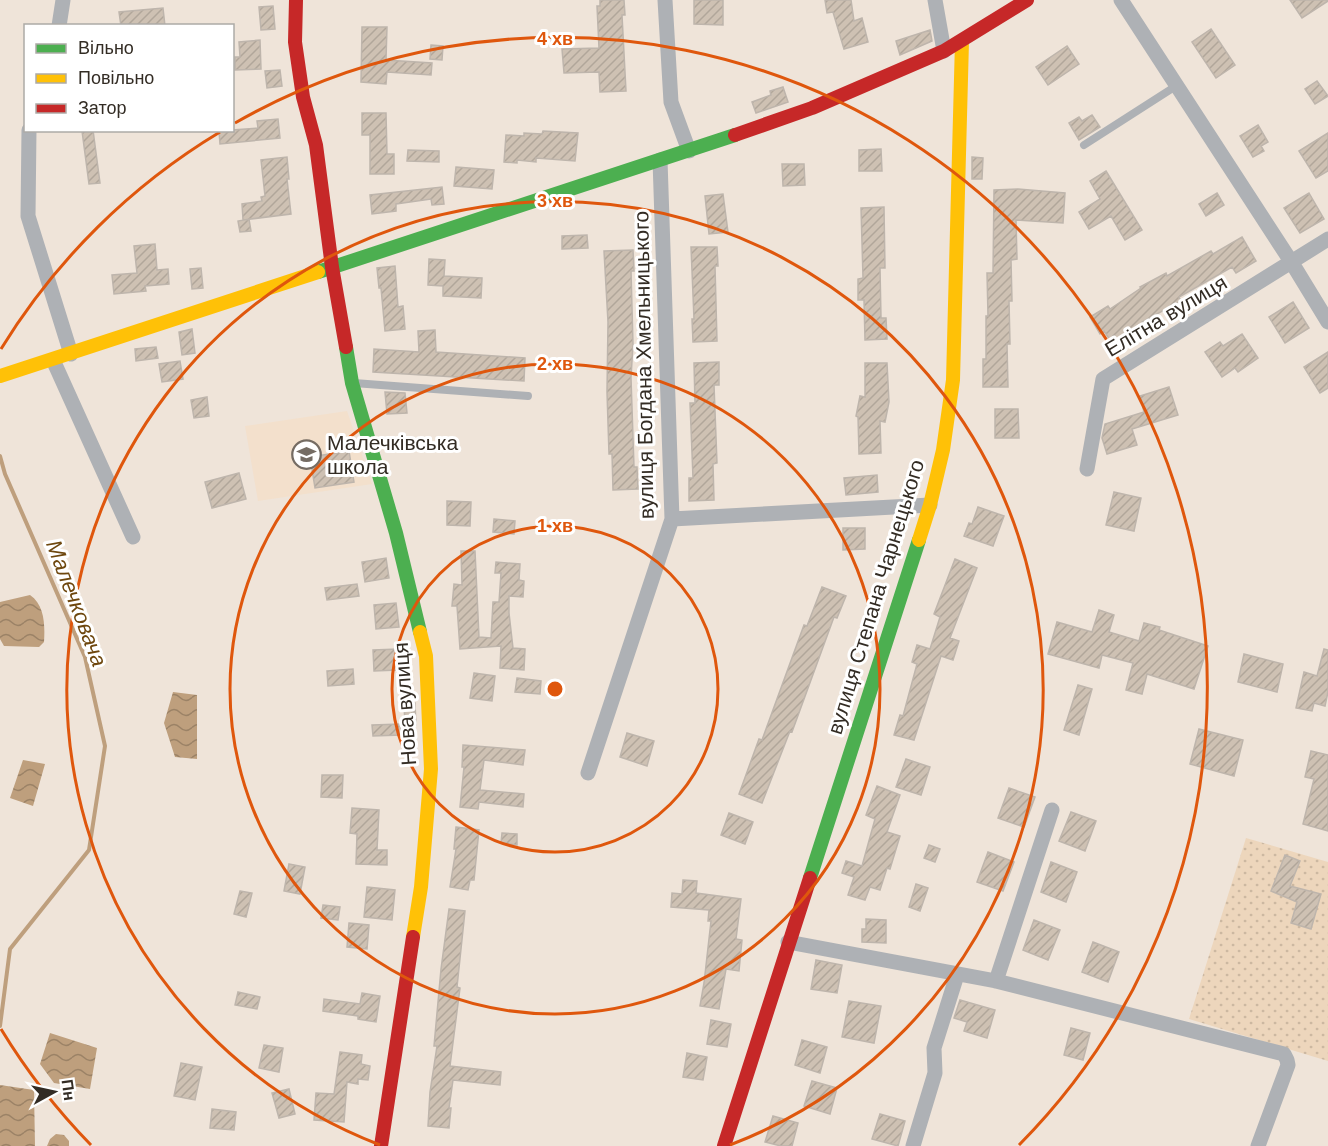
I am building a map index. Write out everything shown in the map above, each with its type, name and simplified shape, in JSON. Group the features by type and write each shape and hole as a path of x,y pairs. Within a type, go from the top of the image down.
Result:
{"street":[{"path":"59,24 63,0"},
{"name":"Нова вулиця","path":"296,0 295,42 303,97 316,145 332,267 352,383 396,533 426,656 431,770 421,887 381,1146"},
{"path":"665,0 671,102 689,151"},
{"path":"935,0 944,51"},
{"path":"0,376 689,151 812,108 963,42 1027,0"},
{"path":"1121,0 1293,262 1328,322"},
{"name":"вулиця Степана Чарнецького","path":"724,1146 930,506 943,450 953,380 963,42"},
{"path":"29,132 28,216 71,354"},
{"name":"вулиця Богдана Хмельницького","path":"588,773 672,519 660,160"},
{"name":"Елітна вулиця","path":"1087,469 1103,379 1328,240"},
{"path":"53,360 133,537"},
{"path":"672,519 930,506"},
{"path":"996,981 1052,810"},
{"path":"788,942 996,981 1284,1054 1288,1065 1258,1146"},
{"path":"913,1146 935,1073 934,1048 957,975"}],"lane":[{"path":"1084,145 1176,86"},
{"path":"352,383 528,396"}],"shaded area":[{"name":"Малечківська школа","path":"347,411 372,484 258,501 245,426"},
{"path":"1246,838 1328,862 1328,1061 1189,1019"}],"water":[{"path":"30,595 39,604 41,610 44,642 39,647 4,646 0,639 0,602"},
{"path":"173,692 197,695 197,759 175,757 164,723"},
{"path":"23,760 45,764 33,806 10,798"},
{"path":"50,1033 97,1048 90,1089 54,1083 40,1064"},
{"path":"0,1085 34,1090 35,1146 0,1146"},
{"path":"56,1134 64,1135 69,1141 69,1146 47,1146"}],"building":[{"path":"600,0 624,0 625,15 622,15 626,91 600,92 599,72 564,73 562,49 599,48 597,6 600,6"},
{"path":"694,0 723,0 723,25 694,24"},
{"path":"825,0 851,0 854,21 862,18 868,42 844,49 833,12 827,13"},
{"path":"1290,0 1328,0 1328,1 1302,18"},
{"path":"273,6 275,29 261,30 259,7"},
{"path":"163,8 165,24 121,24 119,12"},
{"path":"362,27 387,27 386,60 432,63 431,75 387,72 386,84 361,82"},
{"path":"1211,29 1235,65 1216,78 1192,42"},
{"path":"930,30 932,41 900,55 896,41"},
{"path":"260,40 261,69 235,70 235,57 240,57 239,42"},
{"path":"431,45 443,46 442,60 430,59"},
{"path":"1067,46 1079,64 1048,85 1036,67"},
{"path":"280,70 282,86 267,88 265,71"},
{"path":"1317,81 1328,96 1315,104 1305,89"},
{"path":"783,87 788,102 756,113 752,102 771,95 770,91"},
{"path":"362,113 386,113 387,154 394,154 394,174 370,174 370,135 362,135"},
{"path":"1092,115 1100,127 1079,140 1069,123 1079,117 1082,121"},
{"path":"278,119 280,138 220,144 219,132 258,128 257,121"},
{"path":"1258,125 1268,142 1261,146 1264,151 1253,157 1240,136"},
{"path":"543,131 578,133 575,161 536,158 536,162 517,160 517,163 504,162 506,135 524,136 524,133 542,134"},
{"path":"82,132 93,132 100,183 89,184"},
{"path":"1328,133 1328,171 1316,178 1299,151"},
{"path":"881,149 882,171 859,171 859,150"},
{"path":"408,150 439,151 439,162 407,161"},
{"path":"287,157 291,214 243,220 242,204 262,201 261,197 265,196 261,160"},
{"path":"972,157 983,158 982,179 972,179"},
{"path":"782,164 804,164 805,185 783,186"},
{"path":"456,167 494,170 492,189 454,186"},
{"path":"1106,171 1142,230 1125,240 1111,216 1089,229 1079,212 1100,199 1090,181"},
{"path":"442,187 444,204 432,205 431,199 396,204 396,211 372,214 370,195"},
{"path":"1018,189 1065,193 1063,223 1016,220 1017,259 1011,260 1012,301 1009,301 1008,387 983,387 983,359 986,359 986,316 988,316 987,273 993,273 994,190"},
{"path":"1217,193 1224,205 1206,216 1199,204"},
{"path":"1309,193 1324,219 1300,233 1284,208"},
{"path":"723,194 728,232 709,234 705,196"},
{"path":"884,207 885,268 880,268 881,318 886,318 887,339 865,340 864,300 858,300 858,279 863,278 861,208"},
{"path":"249,219 251,231 240,232 238,221"},
{"path":"587,235 588,248 562,249 562,236"},
{"path":"1242,237 1256,261 1236,273 1232,267 1179,297 1181,301 1142,322 1146,329 1119,346 1114,338 1110,340 1104,331 1100,334 1090,317 1108,306 1110,309 1140,287 1166,273 1167,276 1211,251 1213,254"},
{"path":"155,244 157,270 168,269 169,284 145,286 146,291 114,294 112,275 137,273 134,246"},
{"path":"691,247 717,247 718,266 715,266 717,341 693,342"},
{"path":"633,250 631,378 634,467 637,467 638,489 613,490 612,454 609,454 608,322 604,251"},
{"path":"429,259 445,260 444,276 482,278 481,298 443,296 443,286 428,285"},
{"path":"395,266 398,307 403,306 405,329 385,331 377,268"},
{"path":"201,268 203,288 192,289 190,269"},
{"path":"1293,302 1309,328 1285,343 1269,317"},
{"path":"192,329 195,353 182,355 179,332"},
{"path":"435,330 436,352 525,358 524,381 373,372 374,349 419,352 418,331"},
{"path":"1242,334 1258,358 1238,372 1235,368 1222,377 1205,352 1220,342 1223,346"},
{"path":"156,347 158,358 136,361 135,349"},
{"path":"1328,352 1328,388 1320,393 1304,367"},
{"path":"180,361 183,379 162,382 159,364"},
{"path":"719,362 719,385 714,385 717,463 713,464 714,500 689,501 689,478 693,478 690,403 695,403 694,363"},
{"path":"865,363 887,363 889,402 885,422 880,421 881,453 859,454 858,417 856,416 860,396 865,397"},
{"path":"1169,387 1178,415 1132,429 1137,445 1107,454 1102,438 1105,424 1144,412 1140,396"},
{"path":"385,392 405,393 407,413 387,414"},
{"path":"207,397 209,416 194,418 191,400"},
{"path":"995,409 1018,409 1019,438 995,438"},
{"path":"413,438 414,449 389,450 389,439"},
{"path":"349,451 354,482 315,488 310,457"},
{"path":"239,473 246,499 212,508 205,482"},
{"path":"877,475 878,492 846,495 844,478"},
{"path":"1114,492 1141,498 1134,531 1106,525"},
{"path":"447,501 471,502 470,526 447,525"},
{"path":"978,507 1004,516 993,546 964,536 969,523 972,524"},
{"path":"494,519 515,521 514,534 493,532"},
{"path":"843,528 865,528 865,549 843,550"},
{"path":"461,551 475,551 479,637 491,638 493,602 499,602 501,573 495,573 496,562 520,564 519,580 524,581 523,597 509,596 509,613 513,648 525,649 524,670 500,668 501,646 460,649 457,606 452,606 454,584 462,585"},
{"path":"386,558 389,578 365,582 362,562"},
{"path":"955,559 977,568 950,638 959,641 953,660 941,656 914,740 894,735 900,715 903,716 917,664 912,662 917,645 930,649 940,617 934,614"},
{"path":"357,584 359,596 327,600 325,588"},
{"path":"822,587 846,596 837,618 834,617 792,732 790,731 762,803 739,794 759,739 762,740 804,625 807,626"},
{"path":"396,603 399,627 376,629 374,605"},
{"path":"1099,610 1114,615 1109,632 1139,641 1144,623 1208,646 1194,689 1147,674 1142,694 1126,690 1133,663 1102,655 1099,668 1048,654 1057,622 1092,632"},
{"path":"398,649 398,670 374,671 373,650"},
{"path":"1324,649 1328,650 1328,692 1325,706 1314,703 1312,711 1296,708 1304,672 1317,676"},
{"path":"1244,654 1283,664 1277,692 1238,682"},
{"path":"353,669 354,684 328,686 327,671"},
{"path":"474,673 495,676 492,701 470,698"},
{"path":"517,678 541,681 540,694 515,692"},
{"path":"1078,685 1092,689 1079,735 1064,730"},
{"path":"415,703 416,725 405,725 404,704"},
{"path":"401,724 401,735 373,736 372,725"},
{"path":"1199,729 1243,740 1234,776 1190,764"},
{"path":"627,733 654,741 647,766 620,757"},
{"path":"463,745 525,750 523,765 484,760 480,790 524,794 523,807 479,802 478,809 460,807 464,767 462,767"},
{"path":"1311,751 1328,755 1328,831 1303,824 1314,779 1305,777"},
{"path":"906,759 930,767 921,795 896,787"},
{"path":"322,775 343,775 342,798 321,797"},
{"path":"877,786 900,795 887,832 900,836 890,869 887,868 880,890 870,887 865,900 848,895 854,877 842,873 846,861 862,866 875,819 866,815"},
{"path":"1009,788 1035,797 1024,827 998,818"},
{"path":"352,808 379,810 377,850 387,850 387,865 356,864 357,834 350,833"},
{"path":"1071,812 1096,821 1085,851 1059,841"},
{"path":"729,813 753,822 745,844 721,835"},
{"path":"456,827 479,830 474,880 470,880 468,890 450,887 456,849 454,849"},
{"path":"502,833 517,834 517,845 501,843"},
{"path":"929,845 940,849 935,862 924,858"},
{"path":"988,852 1014,862 1003,891 977,882"},
{"path":"1285,855 1300,861 1290,886 1321,894 1311,929 1291,923 1297,902 1271,891"},
{"path":"1051,862 1077,872 1066,902 1041,892"},
{"path":"289,864 305,867 300,894 284,891"},
{"path":"683,880 697,881 696,893 741,899 736,939 742,940 739,971 726,969 719,1009 700,1006 711,921 708,921 709,910 671,907 672,893 682,894"},
{"path":"916,884 928,888 920,911 909,907"},
{"path":"367,887 395,890 392,920 364,917"},
{"path":"240,891 252,893 246,917 234,914"},
{"path":"323,905 340,907 338,920 321,918"},
{"path":"449,909 465,911 457,987 460,988 450,1066 501,1072 500,1085 453,1080 449,1128 428,1126 430,1092 437,1046 434,1046 441,969"},
{"path":"866,919 886,920 886,943 862,942 862,929 866,929"},
{"path":"1034,920 1060,930 1048,960 1023,950"},
{"path":"349,923 369,925 367,949 347,947"},
{"path":"1093,942 1119,952 1108,982 1082,972"},
{"path":"816,960 842,965 837,993 811,989"},
{"path":"238,992 260,997 257,1009 235,1005"},
{"path":"362,993 380,996 376,1022 358,1019 358,1016 323,1011 324,999 360,1004"},
{"path":"960,1000 995,1010 987,1038 964,1031 967,1022 954,1018"},
{"path":"849,1001 881,1006 874,1043 842,1037"},
{"path":"711,1020 731,1024 727,1047 707,1044"},
{"path":"1071,1028 1090,1033 1083,1060 1064,1055"},
{"path":"802,1040 827,1047 820,1073 795,1065"},
{"path":"264,1045 283,1048 279,1072 259,1068"},
{"path":"340,1052 362,1055 361,1064 370,1066 368,1080 358,1079 358,1084 347,1082 344,1122 314,1120 316,1093 334,1094"},
{"path":"687,1053 707,1057 703,1080 683,1077"},
{"path":"181,1063 202,1067 195,1100 174,1096"},
{"path":"812,1081 837,1088 830,1114 804,1106"},
{"path":"289,1089 295,1114 279,1118 272,1093"},
{"path":"212,1109 236,1112 234,1130 210,1128"},
{"path":"880,1114 905,1121 898,1146 872,1139"},
{"path":"773,1116 798,1123 792,1146 765,1142"}],"waterway":[{"name":"Малечковача","path":"0,456 5,474 85,657 105,746 89,850 10,949 0,1026"}],"traffic: fast":[{"path":"318,272 735,135"},
{"path":"346,347 352,383 396,533 420,632"},
{"path":"810,878 919,540"}],"traffic: slow":[{"path":"919,540 943,450 953,380 962,41"},
{"path":"0,376 318,272"},
{"path":"413,937 421,887 431,769 426,656 420,632"}],"traffic: jam":[{"path":"296,0 295,42 303,97 316,145 332,267 346,347"},
{"path":"735,135 812,108 944,51 1027,0"},
{"path":"724,1146 810,878"},
{"path":"381,1146 413,937"}],"place":[{"name":"Малечківська школа","path":"306,455"}]}
